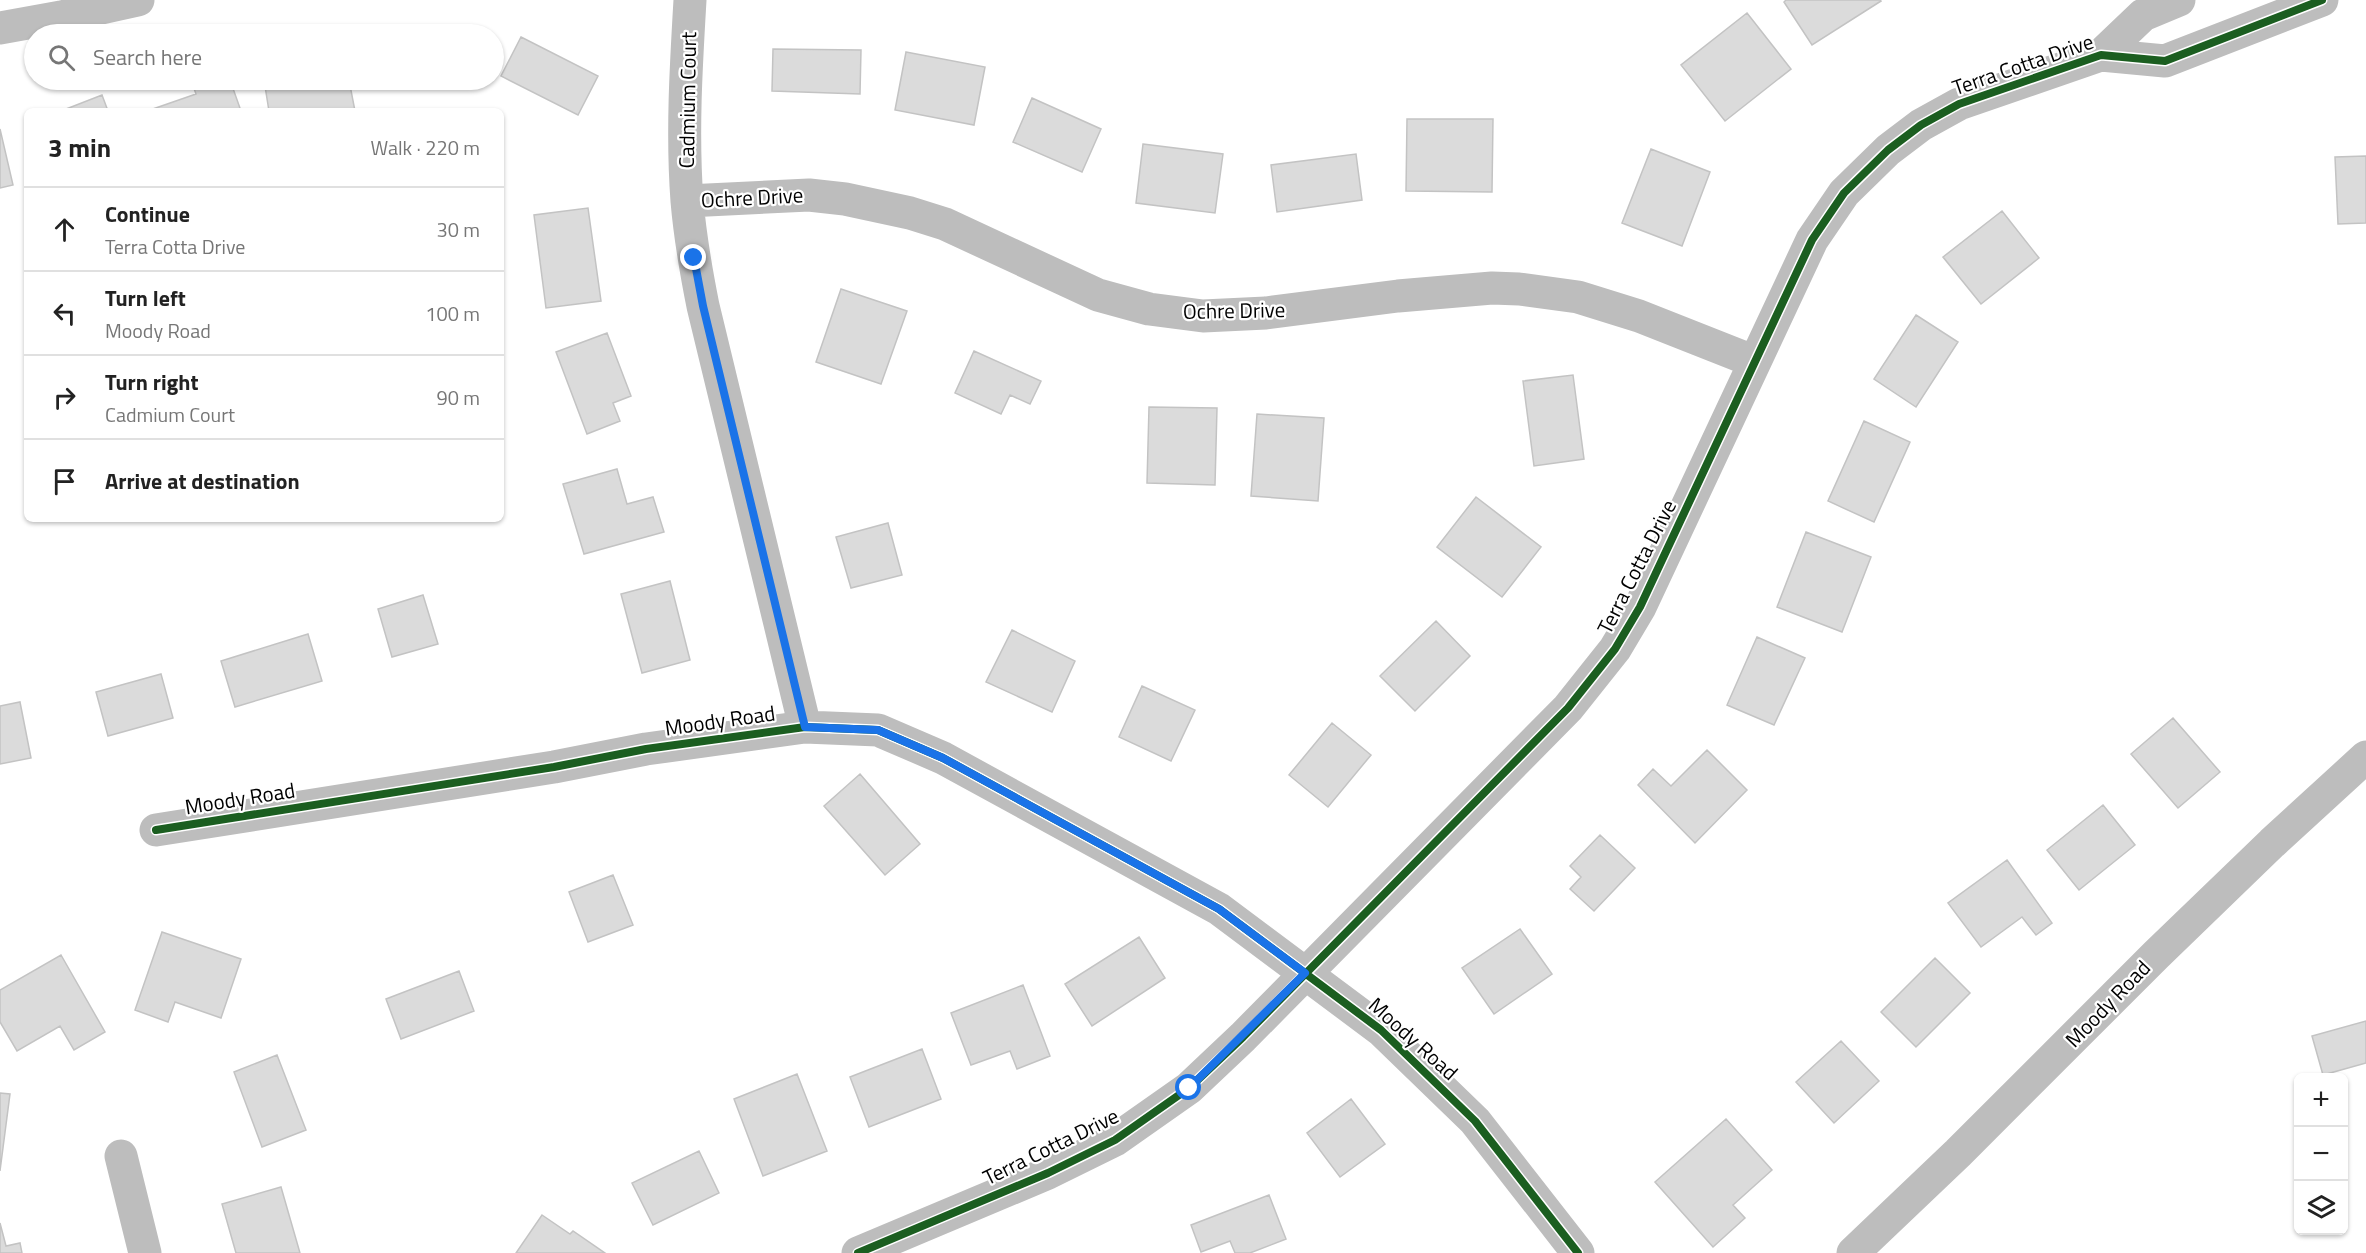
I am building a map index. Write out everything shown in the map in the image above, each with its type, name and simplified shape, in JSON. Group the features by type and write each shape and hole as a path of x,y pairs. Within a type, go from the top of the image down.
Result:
{"street":[{"path":"0,28 138,0"},
{"name":"Cadmium Court","path":"690,0 684,108 687,201 703,306 805,727"},
{"name":"Terra Cotta Drive","path":"2102,55 2143,15 2179,0"},
{"name":"Terra Cotta Drive","path":"858,1253 1048,1173 1115,1140 1189,1088 1568,708 1615,649 1641,607 1679,528 1753,361 1812,240 1844,193 1888,150 1921,125 1959,104 2102,55 2165,61 2322,0"},
{"name":"Ochre Drive","path":"687,201 809,195 845,199 910,213 945,224 1098,295 1149,309 1203,316 1266,313 1398,296 1491,288 1519,289 1578,297 1639,316 1753,361"},
{"name":"Moody Road","path":"156,830 554,767 646,749 805,727 878,730 943,758 1219,909 1305,973 1381,1030 1475,1121 1578,1253"},
{"name":"Moody Road","path":"1853,1253 1958,1154 2164,947 2366,757"},
{"path":"121,1156 145,1253"}],"building":[{"path":"1786,0 1881,1 1812,45 1784,2"},
{"path":"1747,13 1791,69 1725,121 1681,65"},
{"path":"521,37 598,76 578,115 504,78 504,70"},
{"path":"773,49 861,50 860,94 772,91"},
{"path":"906,52 985,67 974,125 895,110"},
{"path":"195,90 234,90 240,108 156,108 196,94"},
{"path":"266,90 351,90 354,108 269,108"},
{"path":"102,95 107,108 69,108"},
{"path":"1032,98 1101,129 1082,172 1013,142"},
{"path":"1407,119 1493,119 1492,192 1406,191"},
{"path":"0,129 13,185 0,188"},
{"path":"1143,144 1223,154 1215,213 1136,203"},
{"path":"1651,149 1710,172 1682,246 1622,223"},
{"path":"1356,154 1362,200 1277,212 1271,165"},
{"path":"2366,156 2366,223 2338,224 2335,157"},
{"path":"588,208 601,301 546,308 534,215"},
{"path":"2002,211 2039,258 1981,304 1943,257"},
{"path":"841,289 907,311 881,384 816,362"},
{"path":"1916,315 1958,342 1916,407 1874,379"},
{"path":"607,333 631,396 613,403 620,421 587,434 556,352"},
{"path":"974,351 1041,381 1030,404 1010,395 1001,414 955,393"},
{"path":"1573,375 1584,459 1534,466 1523,381"},
{"path":"1149,407 1217,408 1215,485 1147,483"},
{"path":"1257,414 1324,418 1318,501 1251,496"},
{"path":"1864,421 1910,442 1874,522 1828,501"},
{"path":"617,469 627,504 653,497 664,532 584,554 563,484"},
{"path":"1476,497 1541,547 1502,597 1437,547"},
{"path":"888,523 902,575 851,588 836,537"},
{"path":"1806,532 1871,557 1842,632 1777,607"},
{"path":"670,581 690,660 642,673 621,594"},
{"path":"423,595 438,644 392,657 378,609"},
{"path":"1436,621 1470,656 1415,711 1380,676"},
{"path":"1012,630 1075,661 1052,712 986,682"},
{"path":"308,634 322,681 235,707 221,661"},
{"path":"1757,637 1805,658 1774,725 1727,705"},
{"path":"161,674 173,718 108,736 96,692"},
{"path":"1142,686 1195,710 1171,761 1119,737"},
{"path":"20,702 31,758 0,764 0,706"},
{"path":"2173,718 2220,772 2178,808 2131,754"},
{"path":"1332,723 1371,755 1328,807 1289,775"},
{"path":"1707,750 1747,790 1695,843 1638,785 1653,769 1671,786"},
{"path":"860,774 920,844 885,875 824,806"},
{"path":"2103,805 2135,845 2079,890 2047,850"},
{"path":"1600,835 1635,868 1594,911 1570,889 1581,877 1570,866"},
{"path":"2007,860 2052,923 2036,935 2022,917 1981,947 1948,903"},
{"path":"613,875 633,925 588,942 569,892"},
{"path":"1520,929 1552,974 1494,1014 1462,968"},
{"path":"162,932 241,959 221,1018 175,1002 168,1022 135,1010"},
{"path":"1139,937 1165,978 1092,1026 1065,984"},
{"path":"61,955 105,1032 74,1050 60,1026 17,1051 0,1022 0,990"},
{"path":"1935,958 1970,993 1916,1047 1881,1012"},
{"path":"459,971 474,1011 401,1039 386,999"},
{"path":"1023,985 1050,1056 1017,1069 1010,1051 971,1065 951,1013"},
{"path":"2366,1021 2366,1063 2322,1073 2312,1036"},
{"path":"1841,1041 1879,1081 1834,1123 1796,1082"},
{"path":"922,1049 941,1099 869,1127 850,1077"},
{"path":"277,1055 306,1130 262,1147 234,1072"},
{"path":"797,1074 827,1151 763,1176 734,1099"},
{"path":"0,1093 10,1094 0,1171"},
{"path":"1351,1099 1385,1144 1340,1177 1307,1133"},
{"path":"1726,1119 1772,1170 1733,1205 1745,1218 1713,1247 1655,1182"},
{"path":"699,1151 719,1193 653,1225 632,1183"},
{"path":"281,1187 300,1253 236,1253 222,1204"},
{"path":"1269,1195 1286,1239 1250,1253 1235,1253 1230,1241 1201,1252 1191,1225"},
{"path":"542,1215 570,1234 573,1231 605,1253 516,1253"},
{"path":"0,1223 6,1246 20,1243 22,1253 0,1253"}],"cycle path":[{"path":"858,1253 1048,1173 1115,1140 1189,1088 1243,1037 1568,708 1615,649 1640,607 1812,240 1844,193 1888,150 1921,125 1959,104 2101,55 2165,61 2322,0"},
{"path":"156,830 554,767 646,749 805,727 878,730 943,758 1219,909 1381,1030 1475,1121 1578,1253"}],"route":[{"path":"694,258 703,306 805,727 878,730 943,758 1219,909 1305,973 1189,1088"}]}
